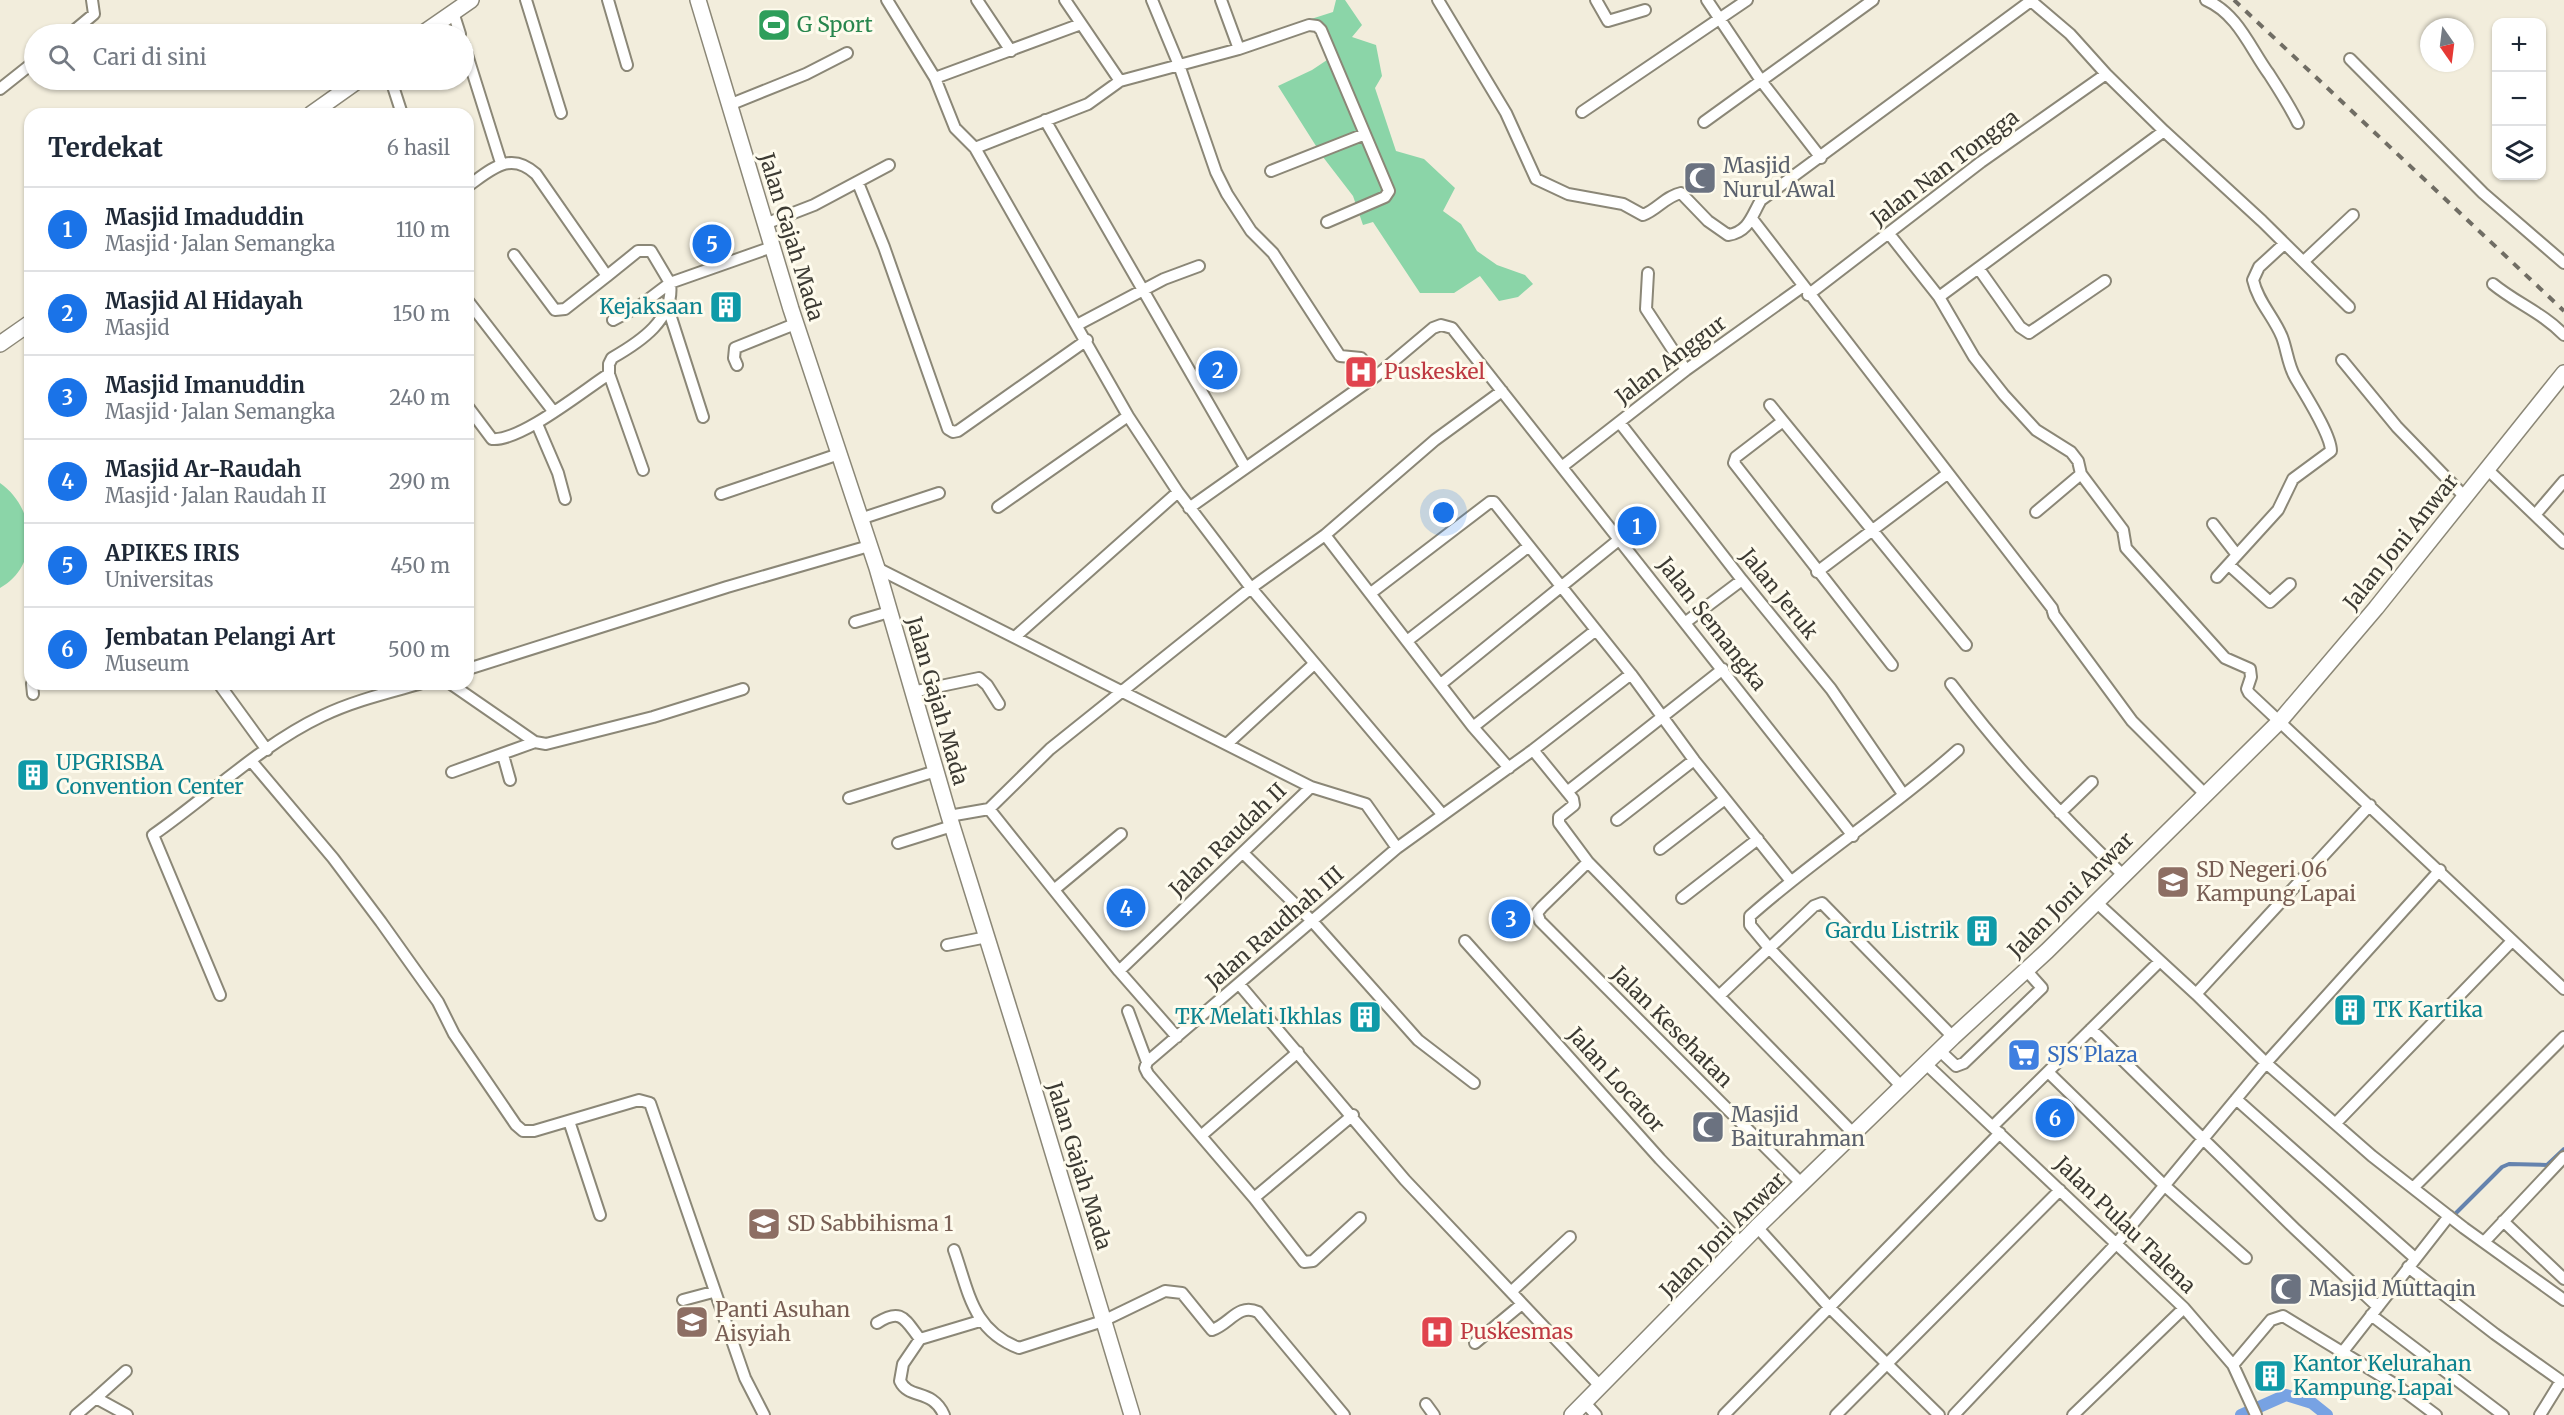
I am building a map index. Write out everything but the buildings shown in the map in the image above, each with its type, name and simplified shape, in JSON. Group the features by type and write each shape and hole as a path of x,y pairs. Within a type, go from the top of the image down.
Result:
{"main road":[{"path":"436,24 471,0"},
{"name":"Jalan Gajah Mada","path":"698,0 795,324 877,568 950,821 1132,1415"},
{"path":"323,108 346,90"},
{"path":"0,344 24,327"},
{"name":"Jalan Joni Anwar","path":"1572,1415 1757,1227 1803,1185 1939,1050 2026,970 2279,722 2376,608 2564,373"}],"street":[{"path":"82,24 94,14 92,0"},
{"path":"526,0 561,113"},
{"path":"608,0 627,65"},
{"path":"887,0 935,78 955,128 975,148 1087,340 1128,416 1178,492 1251,588 1442,814"},
{"path":"977,0 1011,51"},
{"path":"1065,0 1120,81"},
{"path":"1152,0 1179,65 1216,172 1239,213 1273,253 1340,356 1361,358 1376,376 1189,508"},
{"path":"1221,0 1239,49"},
{"path":"1438,0 1501,105 1536,179 1568,194 1623,204 1643,215 1652,212 1673,194 1681,193 1714,226 1728,235 1735,234 1753,220 1761,200 1821,158 2031,0 2070,34 2163,131 2262,221 2283,245 2304,261 2329,290 2349,308"},
{"path":"1596,0 1608,21 1645,10"},
{"path":"1707,0 1762,82 1821,158"},
{"path":"1581,112 1747,0"},
{"path":"1704,122 1873,0"},
{"path":"2206,0 2227,14 2249,40 2286,97 2298,123"},
{"path":"453,12 457,24"},
{"path":"935,78 1081,24"},
{"path":"975,148 1088,104 1120,81 1239,49 1309,26 1317,26 1321,30 1388,187 1388,194 1327,222"},
{"path":"729,105 847,53"},
{"path":"2350,59 2484,193 2564,262"},
{"path":"0,89 24,70"},
{"name":"Jalan Nan Tongga","path":"1805,291 1890,235 1981,162 2106,74"},
{"path":"474,77 501,163"},
{"path":"394,90 400,108"},
{"path":"1045,120 1245,467"},
{"path":"1939,297 2163,131"},
{"path":"1271,171 1365,134"},
{"path":"474,182 501,163 522,164 536,174 607,276"},
{"path":"765,224 858,183 890,165"},
{"path":"858,183 888,258 948,429 953,432 958,431 1087,340"},
{"path":"2304,261 2353,215"},
{"path":"1753,220 1805,291 2052,608 2054,615 2132,721 2205,794"},
{"path":"1890,235 1939,297 1980,366 2036,430 2071,452 2078,461 2081,474 2123,530 2126,548 2225,658 2250,669 2252,677 2247,691 2564,989"},
{"path":"2217,577 2278,510 2293,479 2331,451 2328,438 2311,402 2293,375 2283,339 2261,303 2253,280 2259,267 2283,245"},
{"path":"613,320 641,305 670,283 772,247"},
{"path":"514,255 555,310 565,309 630,256 648,250 656,257 670,283 668,308 651,331 612,358 609,364 609,374 643,470"},
{"path":"1077,325 1164,279 1199,266"},
{"path":"1979,269 2020,327 2029,333 2105,281"},
{"path":"1648,273 1646,309 1686,369"},
{"path":"2493,284 2507,296 2536,310 2564,335"},
{"name":"Jalan Anggur","path":"1563,466 1686,369 1805,291"},
{"path":"668,308 702,417"},
{"path":"474,309 553,411"},
{"path":"737,365 734,358 735,348 795,324"},
{"name":"Jalan Semangka","path":"1376,376 1433,328 1448,325 1452,327 1621,538 1853,836"},
{"path":"2342,360 2397,427 2464,496"},
{"path":"474,415 492,439 502,440 537,424 609,374"},
{"path":"898,843 950,821 989,809 1050,749 1125,692 1251,588 1325,535 1434,440 1502,391"},
{"path":"1770,405 1966,645"},
{"path":"998,507 1128,416"},
{"path":"1783,421 1736,457 1734,463 1892,665"},
{"name":"Jalan Jeruk","path":"1620,423 1742,580 1831,688 1903,794"},
{"path":"537,424 558,473 565,499"},
{"path":"721,494 839,454"},
{"path":"2487,469 2564,543"},
{"path":"1817,572 1947,474"},
{"path":"2036,512 2081,474"},
{"path":"2535,515 2564,481"},
{"path":"1016,636 1178,492"},
{"path":"860,519 939,493"},
{"path":"1371,593 1490,502 1494,502 1631,674 1694,760 1790,880"},
{"path":"2213,524 2237,555"},
{"path":"1325,535 1473,727 1509,768"},
{"path":"1441,684 1621,538"},
{"path":"474,667 704,594 869,546"},
{"path":"1407,641 1529,546"},
{"path":"2229,565 2270,602 2289,584"},
{"path":"877,568 1016,636 1311,787 1366,804 1397,848"},
{"path":"1686,622 1742,580"},
{"path":"855,622 889,612"},
{"path":"1473,727 1596,630"},
{"path":"1228,743 1314,664"},
{"path":"1567,792 1722,669"},
{"name":"Jalan Raudhah III","path":"1147,1062 1397,848 1509,768 1631,674"},
{"path":"912,692 979,678 987,685 999,704"},
{"path":"1951,684 1995,742 2060,813 2122,874"},
{"path":"452,771 535,742 554,743 653,717 743,689"},
{"path":"223,690 267,750"},
{"path":"220,995 153,835 267,750 321,716 401,690"},
{"path":"460,690 535,742"},
{"path":"1533,750 1574,802 1559,818 1559,823 1588,862 1854,1134"},
{"path":"1902,1087 1770,949 1750,925 1749,916 1790,880 1853,836 1958,750"},
{"path":"503,755 510,780"},
{"path":"1617,820 1694,760"},
{"path":"252,762 333,858 381,922 438,1002 458,1041 516,1125 523,1131 534,1131 639,1100 650,1103 713,1292 745,1378 764,1415"},
{"path":"849,798 936,771"},
{"path":"2060,813 2092,783"},
{"name":"Jalan Raudah II","path":"1119,970 1311,787"},
{"path":"1660,849 1725,799"},
{"path":"2196,994 2370,805"},
{"path":"989,809 1119,970 1177,1037"},
{"path":"1055,889 1121,834"},
{"path":"1682,898 1758,839"},
{"path":"1243,853 1312,921 1418,1040 1474,1083"},
{"name":"Jalan Kesehatan","path":"1588,862 1537,913 1540,921 1803,1185"},
{"path":"1954,1415 2116,1244 2204,1141 2266,1063 2440,870"},
{"path":"2096,902 2196,994 2266,1063 2372,1156 2564,1300"},
{"path":"1719,996 1814,906 1822,903 1953,1037"},
{"path":"947,945 987,937"},
{"name":"Jalan Locator","path":"1465,941 1660,1159 1741,1244"},
{"path":"2336,1123 2512,941"},
{"path":"1724,1415 1829,1307 2048,1072 2159,962"},
{"path":"1939,1050 1956,1066 1964,1063 2042,988 2026,970"},
{"path":"1239,984 1353,1115 1405,1180 1601,1387"},
{"path":"1128,1011 1147,1062 1145,1068 1148,1074 1254,1197 1304,1262 1313,1261 1360,1218"},
{"path":"2091,1029 2375,1311 2504,1415"},
{"path":"2413,1188 2564,1037"},
{"path":"1202,1135 1298,1052"},
{"name":"Jalan Pulau Talena","path":"1926,1063 2184,1308 2233,1365 2255,1410"},
{"path":"2048,1072 2165,1186 2246,1258"},
{"path":"2236,1099 2411,1262 2495,1334 2563,1382 2540,1415"},
{"path":"1254,1197 1353,1115"},
{"path":"569,1121 600,1215"},
{"path":"2485,1241 2564,1157"},
{"path":"1836,1415 2060,1190"},
{"path":"2341,1354 2449,1216"},
{"path":"2503,1221 2564,1279"},
{"path":"1757,1227 1829,1307 1939,1415"},
{"path":"1512,1291 1570,1236"},
{"path":"954,1250 980,1321 995,1335 1019,1348 1103,1322 1171,1290 1182,1293 1212,1330 1242,1309 1249,1308 1258,1312 1344,1415"},
{"path":"683,1300 713,1292"},
{"path":"1475,1343 1522,1304"},
{"path":"2073,1415 2184,1308"},
{"path":"877,1323 888,1316 897,1315 903,1318 920,1339"},
{"path":"2233,1365 2271,1320 2283,1316 2341,1354 2396,1385 2436,1415"},
{"path":"944,1415 930,1397 907,1390 900,1381 903,1364 920,1339 980,1321"},
{"path":"76,1415 126,1371"},
{"path":"96,1398 127,1415"},
{"path":"1585,1403 1596,1415"},
{"path":"1426,1404 1434,1415"}],"green space":[{"path":"1336,0 1345,0 1362,25 1352,37 1376,45 1382,76 1375,88 1396,151 1424,159 1455,188 1443,211 1461,224 1477,251 1497,265 1525,275 1533,284 1518,297 1499,301 1480,276 1454,293 1420,293 1373,222 1363,225 1353,196 1323,157 1278,86 1312,70 1327,60 1320,37 1308,20 1333,12"},
{"path":"0,483 12,494 24,514 24,560 13,578 0,588"}],"waterway":[{"path":"2454,1215 2502,1167 2509,1164 2547,1165 2564,1149"},
{"path":"2241,1415 2286,1395 2312,1403 2327,1415"}],"railway":[{"path":"2234,0 2564,311"}],"place":[{"name":"G Sport","path":"774,25"},
{"name":"Masjid Nurul Awal","path":"1700,178"},
{"name":"APIKES IRIS","path":"712,244"},
{"name":"Kejaksaan","path":"726,307"},
{"name":"Masjid Al Hidayah","path":"1218,370"},
{"name":"Puskeskel","path":"1361,372"},
{"name":"Masjid Imaduddin","path":"1637,526"},
{"name":"UPGRISBA Convention Center","path":"33,775"},
{"name":"SD Negeri 06 Kampung Lapai","path":"2173,882"},
{"name":"Masjid Ar-Raudah","path":"1126,908"},
{"name":"Masjid Imanuddin","path":"1511,919"},
{"name":"Gardu Listrik","path":"1982,931"},
{"name":"TK Kartika","path":"2350,1010"},
{"name":"TK Melati Ikhlas","path":"1365,1017"},
{"name":"SJS Plaza","path":"2024,1055"},
{"name":"Jembatan Pelangi Art","path":"2055,1118"},
{"name":"Masjid Baiturahman","path":"1708,1127"},
{"name":"SD Sabbihisma 1","path":"764,1224"},
{"name":"Masjid Muttaqin","path":"2286,1289"},
{"name":"Panti Asuhan Aisyiah","path":"692,1322"},
{"name":"Puskesmas","path":"1437,1332"},
{"name":"Kantor Kelurahan Kampung Lapai","path":"2270,1376"}]}
